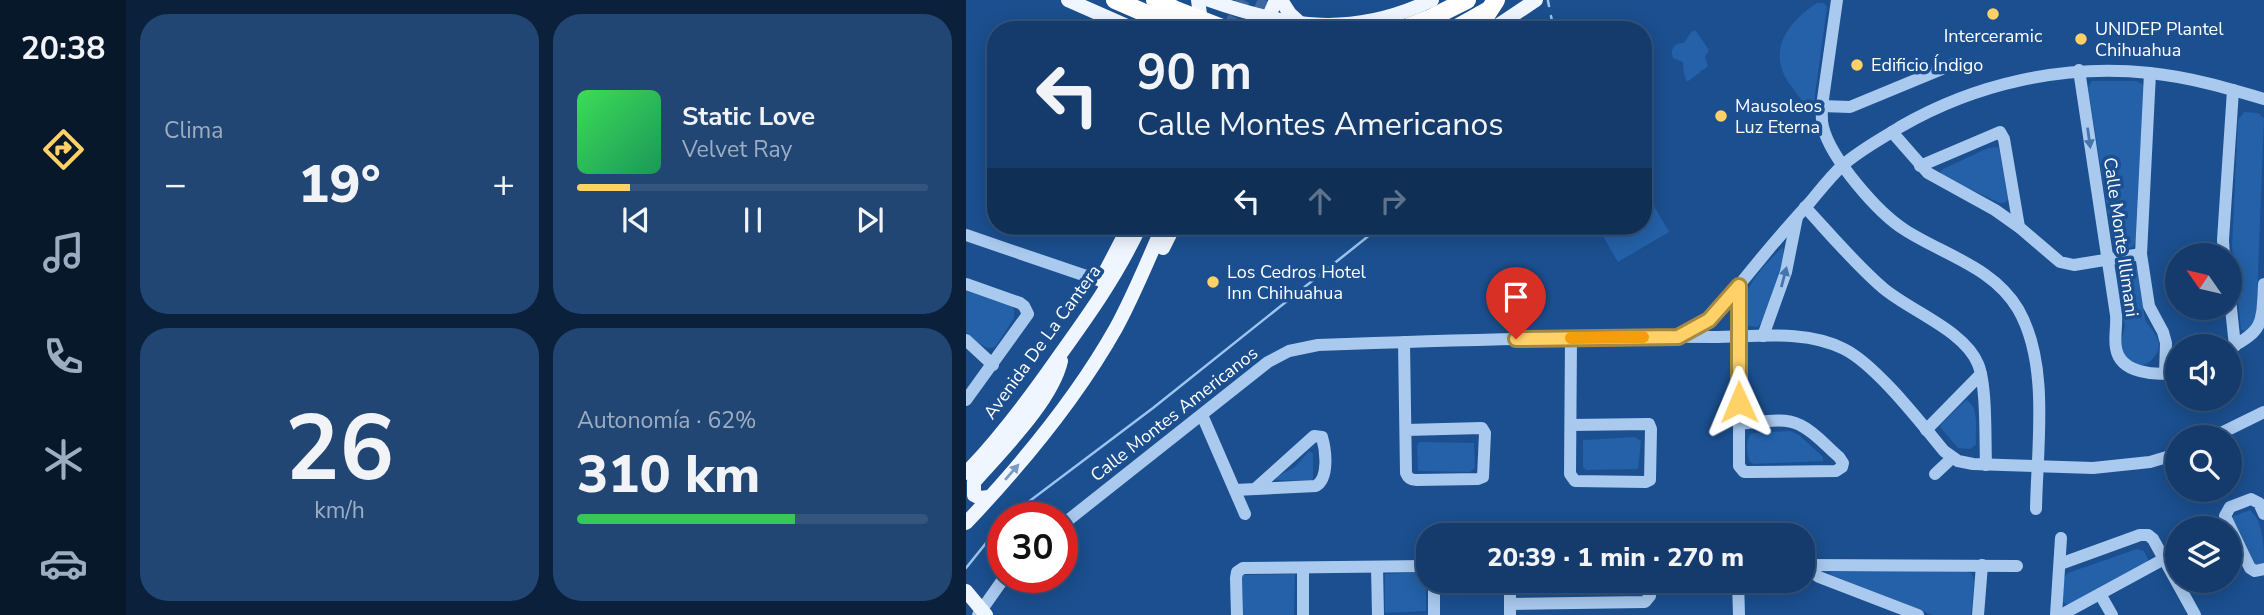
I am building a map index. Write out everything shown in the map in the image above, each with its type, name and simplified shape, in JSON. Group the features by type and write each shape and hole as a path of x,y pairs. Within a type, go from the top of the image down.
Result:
{"highway":[{"path":"1115,0 1175,21"},
{"path":"1156,0 1177,21"},
{"path":"1425,21 1467,0"},
{"path":"1482,21 1496,0"},
{"path":"1471,21 1503,0"}],"main road":[{"path":"1068,0 1116,21"},
{"path":"1198,0 1200,14 1198,21"},
{"path":"1209,0 1242,10 1260,21"},
{"path":"1267,21 1278,0 1292,21"},
{"path":"1373,21 1432,0"},
{"path":"1504,21 1536,0"},
{"path":"1229,21 1242,10"},
{"path":"1091,310 1093,296 1124,235"},
{"name":"Avenida De La Cantera","path":"966,473 1034,393 1125,258 1136,235"},
{"path":"1126,309 1159,235"},
{"path":"966,523 1027,454 1078,387 1147,279 1169,235"},
{"path":"989,497 980,498 974,495 974,482 1045,396 1058,373 1064,350"},
{"path":"968,594 982,613"}],"street":[{"path":"1837,0 1822,106 1821,120 1825,135 1842,166 1889,218 1916,236 1978,269 1999,285 2017,307 2036,356 2039,390 2036,509"},
{"path":"1822,106 1850,107 1959,62"},
{"name":"Calle Montes Americanos","path":"1078,512 1268,362 1289,351 1318,345 1678,337 1709,320 1842,166 1866,147 1926,112 1963,96 2025,79 2079,70 2150,73 2186,78 2264,99"},
{"name":"Calle Monte Illimani","path":"2079,70 2116,315 2115,341 2118,357 2134,369 2165,372"},
{"name":"Calle Monte Illimani","path":"2150,73 2141,254 2149,306 2165,339"},
{"path":"2223,243 2233,90"},
{"path":"1892,132 1920,166 1936,178 1984,203 2019,227 2060,262 2074,265 2141,254"},
{"path":"1920,166 2000,132 2004,139 2019,227"},
{"path":"1763,336 1783,281 1801,212 1886,291 1967,347 1981,374 1986,465"},
{"path":"966,235 1101,281"},
{"path":"966,284 1016,301 1027,310 1025,320 966,400"},
{"path":"2242,342 2252,337 2262,324 2264,284"},
{"path":"1739,286 1738,463 1744,472 1836,471 1842,467 1842,460 1802,426 1782,421 1739,424"},
{"path":"1678,337 1763,336 1817,339 1846,349 1873,371 1952,458 1965,463 2112,467 2165,458"},
{"path":"1571,338 1570,474 1573,480 1650,480 1649,424 1571,425"},
{"path":"966,340 993,365"},
{"path":"1405,342 1406,472 1412,480 1478,480 1483,477 1485,433 1482,428 1406,430"},
{"path":"1926,430 1981,374"},
{"path":"2238,425 2264,412"},
{"path":"1202,415 1245,514"},
{"path":"1235,490 1255,489 1319,485 1324,476 1322,437 1314,436 1255,489"},
{"path":"1935,474 1952,458"},
{"path":"2264,514 2259,503 2251,499 2230,507 2225,516 2250,568 2255,571 2264,569"},
{"path":"2060,564 2145,534 2153,539 2195,615"},
{"path":"2061,538 2059,615 2164,559"},
{"path":"1815,565 2017,566"},
{"path":"1978,615 1982,565"},
{"path":"1237,615 1236,578 1240,570 1416,566"},
{"path":"1377,567 1378,615"},
{"path":"1303,568 1303,615"},
{"path":"1815,574 1918,615"},
{"path":"982,613 995,593"},
{"path":"1433,593 1434,615"},
{"path":"1510,609 1645,602 1649,599 1649,593"},
{"path":"1738,593 1739,615"},
{"path":"2099,594 2112,615"}],"shaded area":[{"path":"1817,3 1824,3 1827,7 1814,102 1810,106 1799,98 1784,74 1780,51 1789,29"},
{"path":"1695,30 1709,50 1705,57 1708,66 1687,82 1683,62 1673,58 1672,52 1675,45 1684,43"},
{"path":"2092,81 2137,81 2143,85 2137,239 2133,247 2119,251 2113,245 2088,87"},
{"path":"2244,112 2258,113 2264,118 2256,324 2246,332 2241,329 2240,320 2242,243 2232,243 2238,120"},
{"path":"1997,147 2008,200 2004,203 1942,176 1940,172 1988,148"},
{"path":"1652,203 1669,232 1618,262 1602,235 1652,235"},
{"path":"1783,247 1781,278 1769,312 1757,327 1745,326 1743,314 1747,292 1766,264"},
{"path":"2128,265 2137,269 2145,319 2159,345 2154,358 2140,367 2127,363 2120,346 2125,326 2115,276 2119,269"},
{"path":"966,288 1008,302 1014,309 1014,318 992,348 984,347 966,333"},
{"path":"1966,400 1973,408 1976,420 1976,445 1970,449 1958,448 1940,427"},
{"path":"1790,431 1799,435 1823,457 1823,461 1750,462 1747,447 1752,433"},
{"path":"1635,437 1641,441 1638,469 1586,470 1583,467 1583,440"},
{"path":"1421,442 1474,443 1475,468 1470,472 1418,471 1417,447"},
{"path":"1309,451 1313,453 1313,479 1276,480 1278,476 1295,467"},
{"path":"2250,510 2255,515 2261,528 2264,566 2256,569 2242,539 2242,516 2235,516"},
{"path":"2137,549 2144,551 2148,560 2145,565 2070,606 2061,601 2063,579 2068,573"},
{"path":"1962,569 1972,574 1974,581 1971,615 1933,615 1829,574 1831,572"},
{"path":"1416,572 1416,593 1426,593 1426,611 1385,613 1385,574"},
{"path":"1295,574 1294,615 1243,615 1242,575"},
{"path":"1518,593 1641,593 1518,595"}],"waterway":[{"path":"1548,1 1549,6"},
{"path":"1551,16 1552,21"},
{"path":"1028,502 1153,408 1370,235"},
{"path":"966,568 987,542"}],"tunnel":[{"path":"1233,21 1243,0"},
{"path":"1256,21 1265,0"}],"slow traffic":[{"path":"1571,338 1643,337"}],"place":[{"name":"Interceramic","path":"1993,14"},
{"name":"UNIDEP Plantel Chihuahua","path":"2081,39"},
{"name":"Edificio Índigo","path":"1857,65"},
{"name":"Mausoleos Luz Eterna","path":"1721,116"},
{"name":"Los Cedros Hotel Inn Chihuahua","path":"1213,282"}],"route":[{"path":"1516,339 1678,337 1709,320 1739,286 1739,402"}]}
